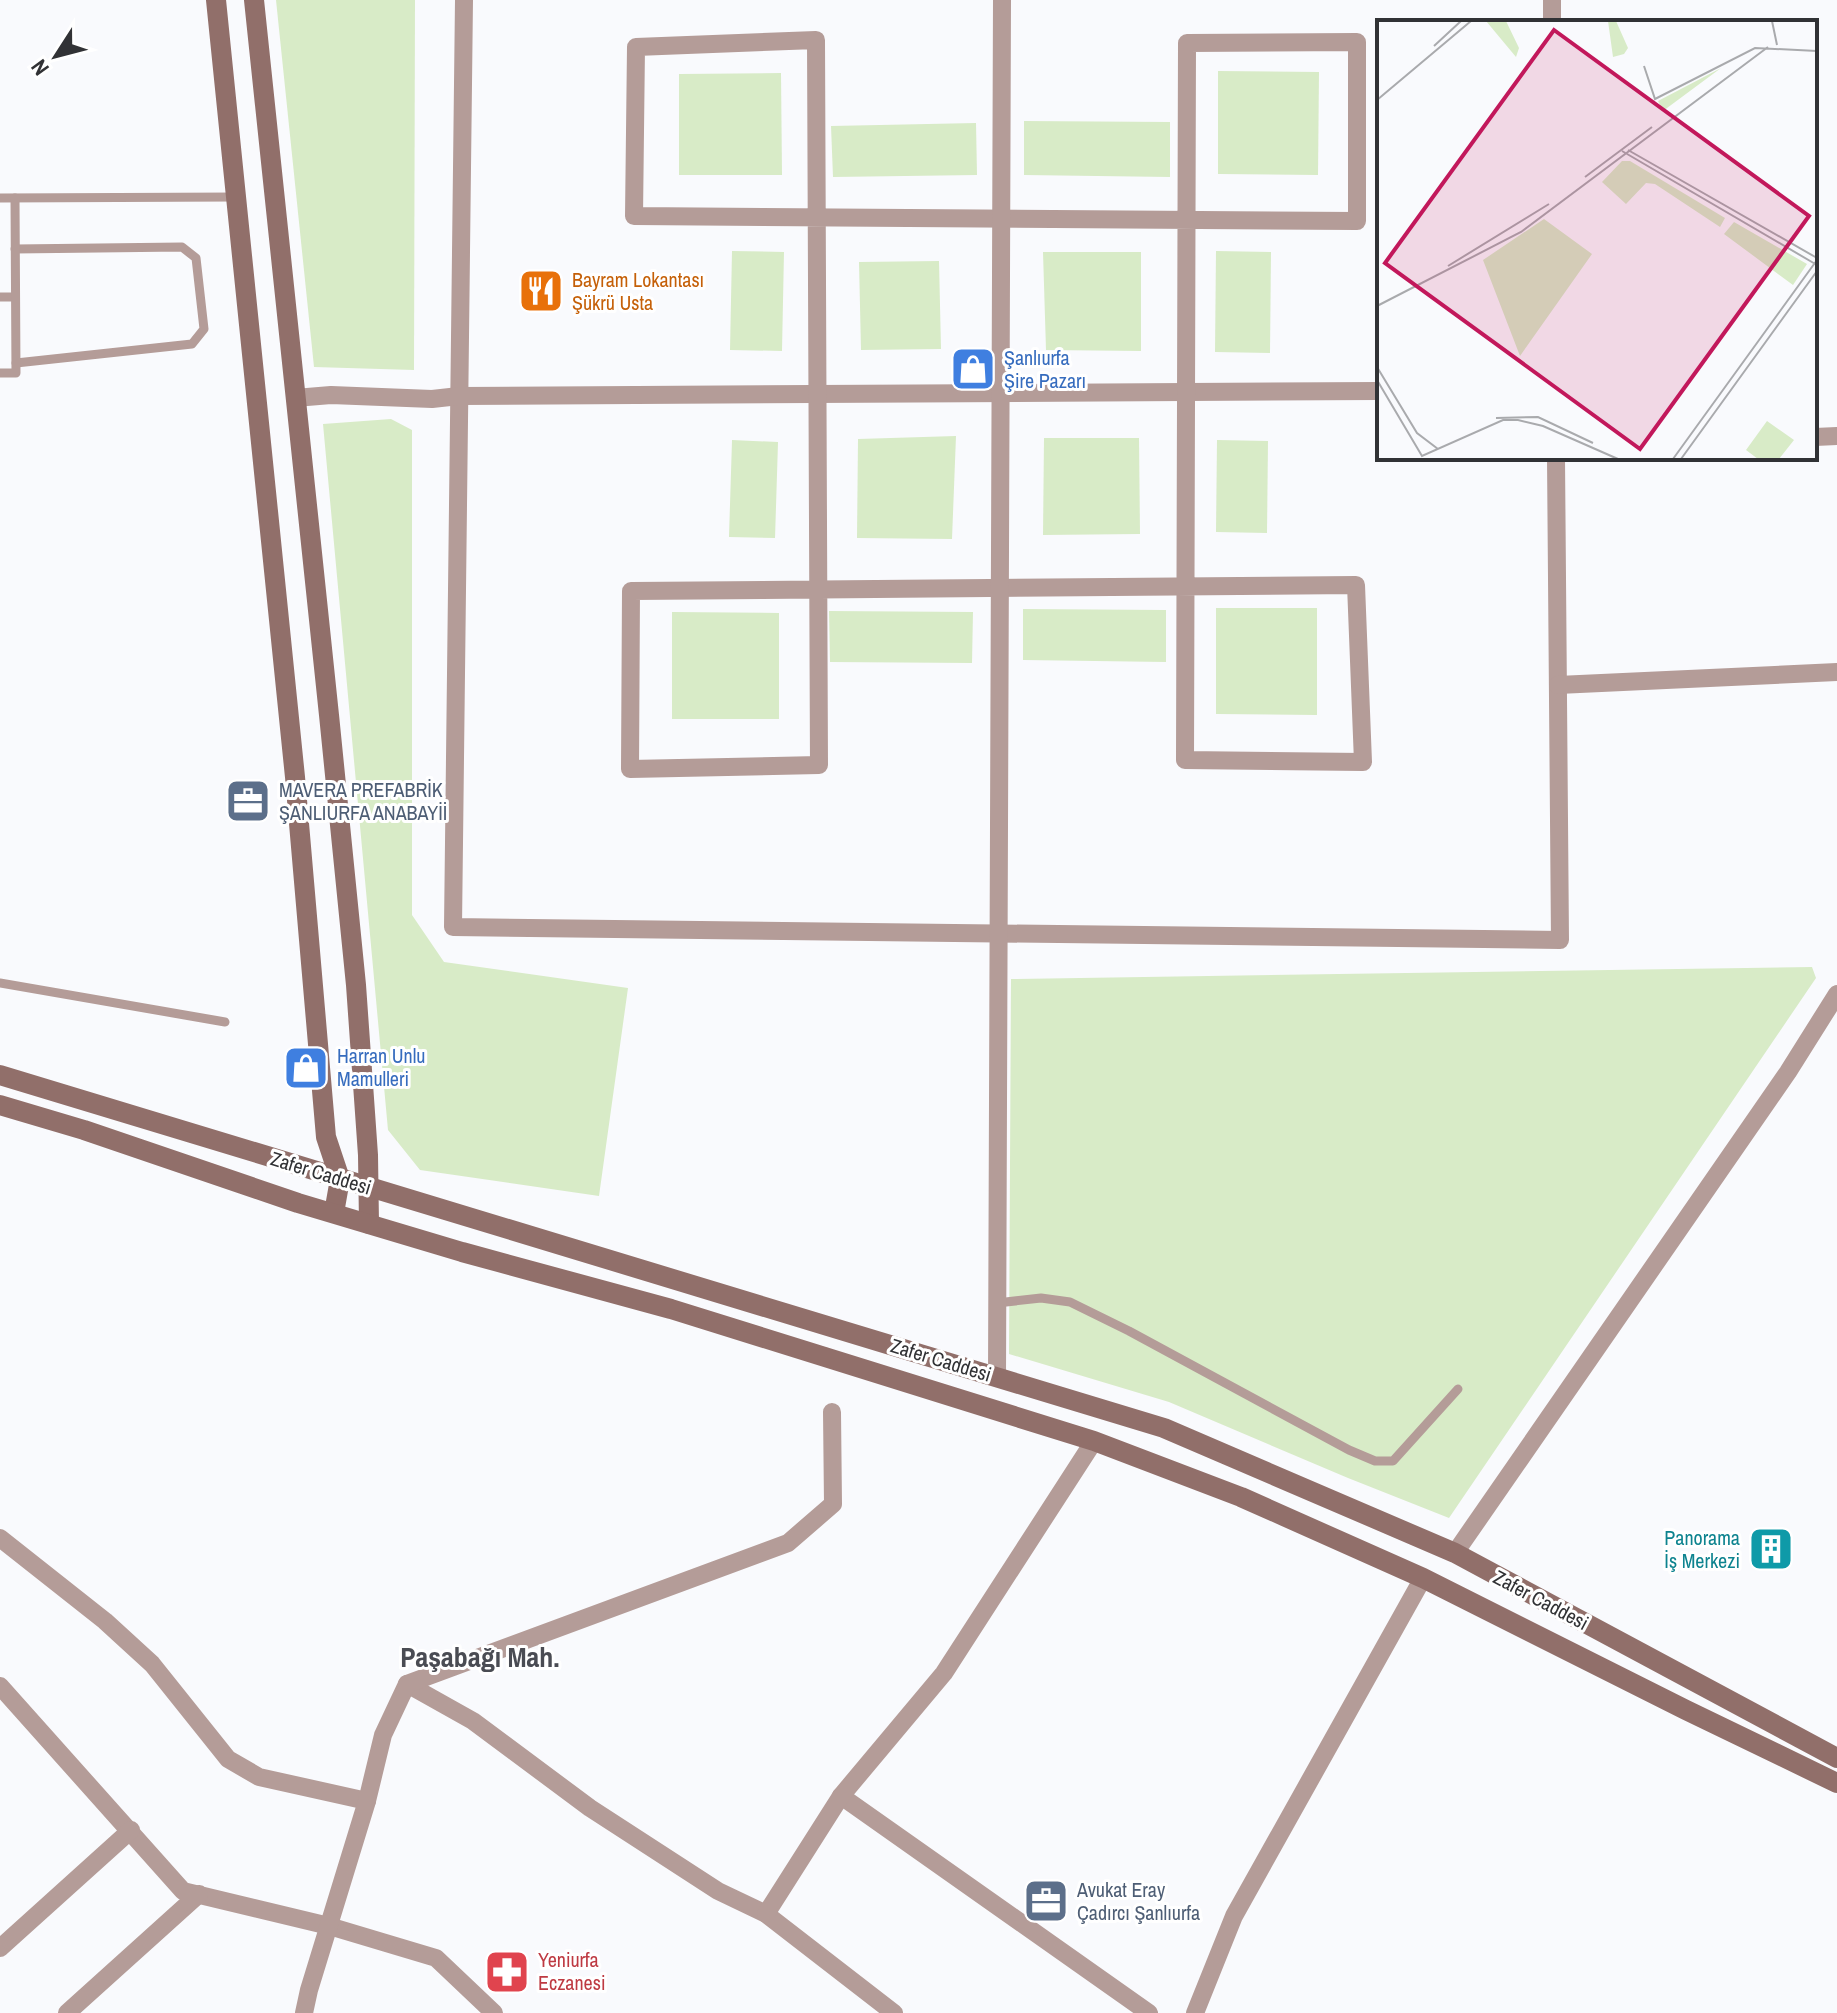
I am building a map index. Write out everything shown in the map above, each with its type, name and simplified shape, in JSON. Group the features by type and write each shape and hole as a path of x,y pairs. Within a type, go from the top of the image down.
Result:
{"main road":[{"path":"216,0 293,761 326,1137 340,1179 334,1213"},
{"path":"254,0 356,985 368,1155 369,1224"},
{"name":"Zafer Caddesi","path":"0,1075 1164,1428 1455,1553 1837,1758"},
{"name":"Zafer Caddesi","path":"0,1105 369,1224 671,1309 1094,1441 1241,1497 1423,1578 1837,1783"}],"street":[{"path":"464,0 453,927 1560,940 1556,460"},
{"path":"997,1377 1002,0"},
{"path":"1001,218 817,217 634,216 636,47 816,40 817,217 818,394 819,589 819,765 630,769 631,591 819,589 1000,588 1186,586 1356,585 1363,762 1185,760 1186,586 1186,220 1187,43 1357,42 1357,221 1186,220 1001,218"},
{"path":"295,398 331,395 432,399 459,396 1377,391"},
{"path":"1817,437 1837,436"},
{"path":"1558,685 1837,672"},
{"path":"1455,1553 1788,1072 1837,994"},
{"path":"304,2013 367,1801 383,1735 407,1684 788,1543 833,1504 832,1412"},
{"path":"766,1914 841,1796 944,1673 1094,1441"},
{"path":"0,1538 105,1621 152,1664 228,1759 259,1777 367,1801"},
{"path":"1195,2013 1234,1916 1423,1578"},
{"path":"407,1684 473,1721 590,1808 718,1891 766,1914 894,2013"},
{"path":"0,1686 183,1891 329,1926 436,1958 494,2013"},
{"path":"841,1796 1149,2013"},
{"path":"0,1948 131,1830"},
{"path":"67,2013 199,1894"}],"lane":[{"path":"0,198 236,197"},
{"path":"0,373 16,373 15,198"},
{"path":"15,249 182,247 196,258 204,329 192,344 16,363"},
{"path":"0,297 15,297"},
{"path":"0,983 225,1022"},
{"path":"997,1303 1041,1298 1070,1302 1375,1461 1393,1461 1458,1389"}],"green space":[{"path":"276,0 415,0 414,370 314,367"},
{"path":"1218,71 1319,72 1318,175 1218,174"},
{"path":"781,73 782,175 679,175 679,74"},
{"path":"1024,121 1170,122 1170,177 1024,175"},
{"path":"976,123 977,175 833,177 831,126"},
{"path":"732,251 784,252 782,351 730,350"},
{"path":"1216,251 1271,252 1270,353 1215,352"},
{"path":"1043,252 1141,252 1141,351 1046,350"},
{"path":"939,261 941,349 861,350 859,262"},
{"path":"391,419 412,430 412,915 444,962 628,988 599,1196 420,1170 388,1130 323,424"},
{"path":"956,436 952,539 857,538 858,439"},
{"path":"1044,438 1139,438 1140,534 1043,535"},
{"path":"732,440 778,442 775,538 729,537"},
{"path":"1217,440 1268,441 1267,533 1216,532"},
{"path":"1216,608 1317,608 1317,715 1216,714"},
{"path":"1023,609 1166,610 1166,662 1023,660"},
{"path":"829,611 973,612 972,663 830,662"},
{"path":"672,612 779,613 779,719 672,719"},
{"path":"1812,967 1816,978 1449,1518 1169,1402 1009,1354 1011,979"}],"place":[{"name":"Bayram Lokantası Şükrü Usta","path":"541,291"},
{"name":"Şanlıurfa Şire Pazarı","path":"973,369"},
{"name":"MAVERA PREFABRİK ŞANLIURFA ANABAYİİ","path":"248,801"},
{"name":"Harran Unlu Mamulleri","path":"306,1068"},
{"name":"Panorama İş Merkezi","path":"1771,1549"},
{"name":"Avukat Eray Çadırcı Şanlıurfa","path":"1046,1901"},
{"name":"Yeniurfa Eczanesi","path":"507,1972"}],"district":[{"name":"Paşabağı Mah.","path":"480,1657"}]}
